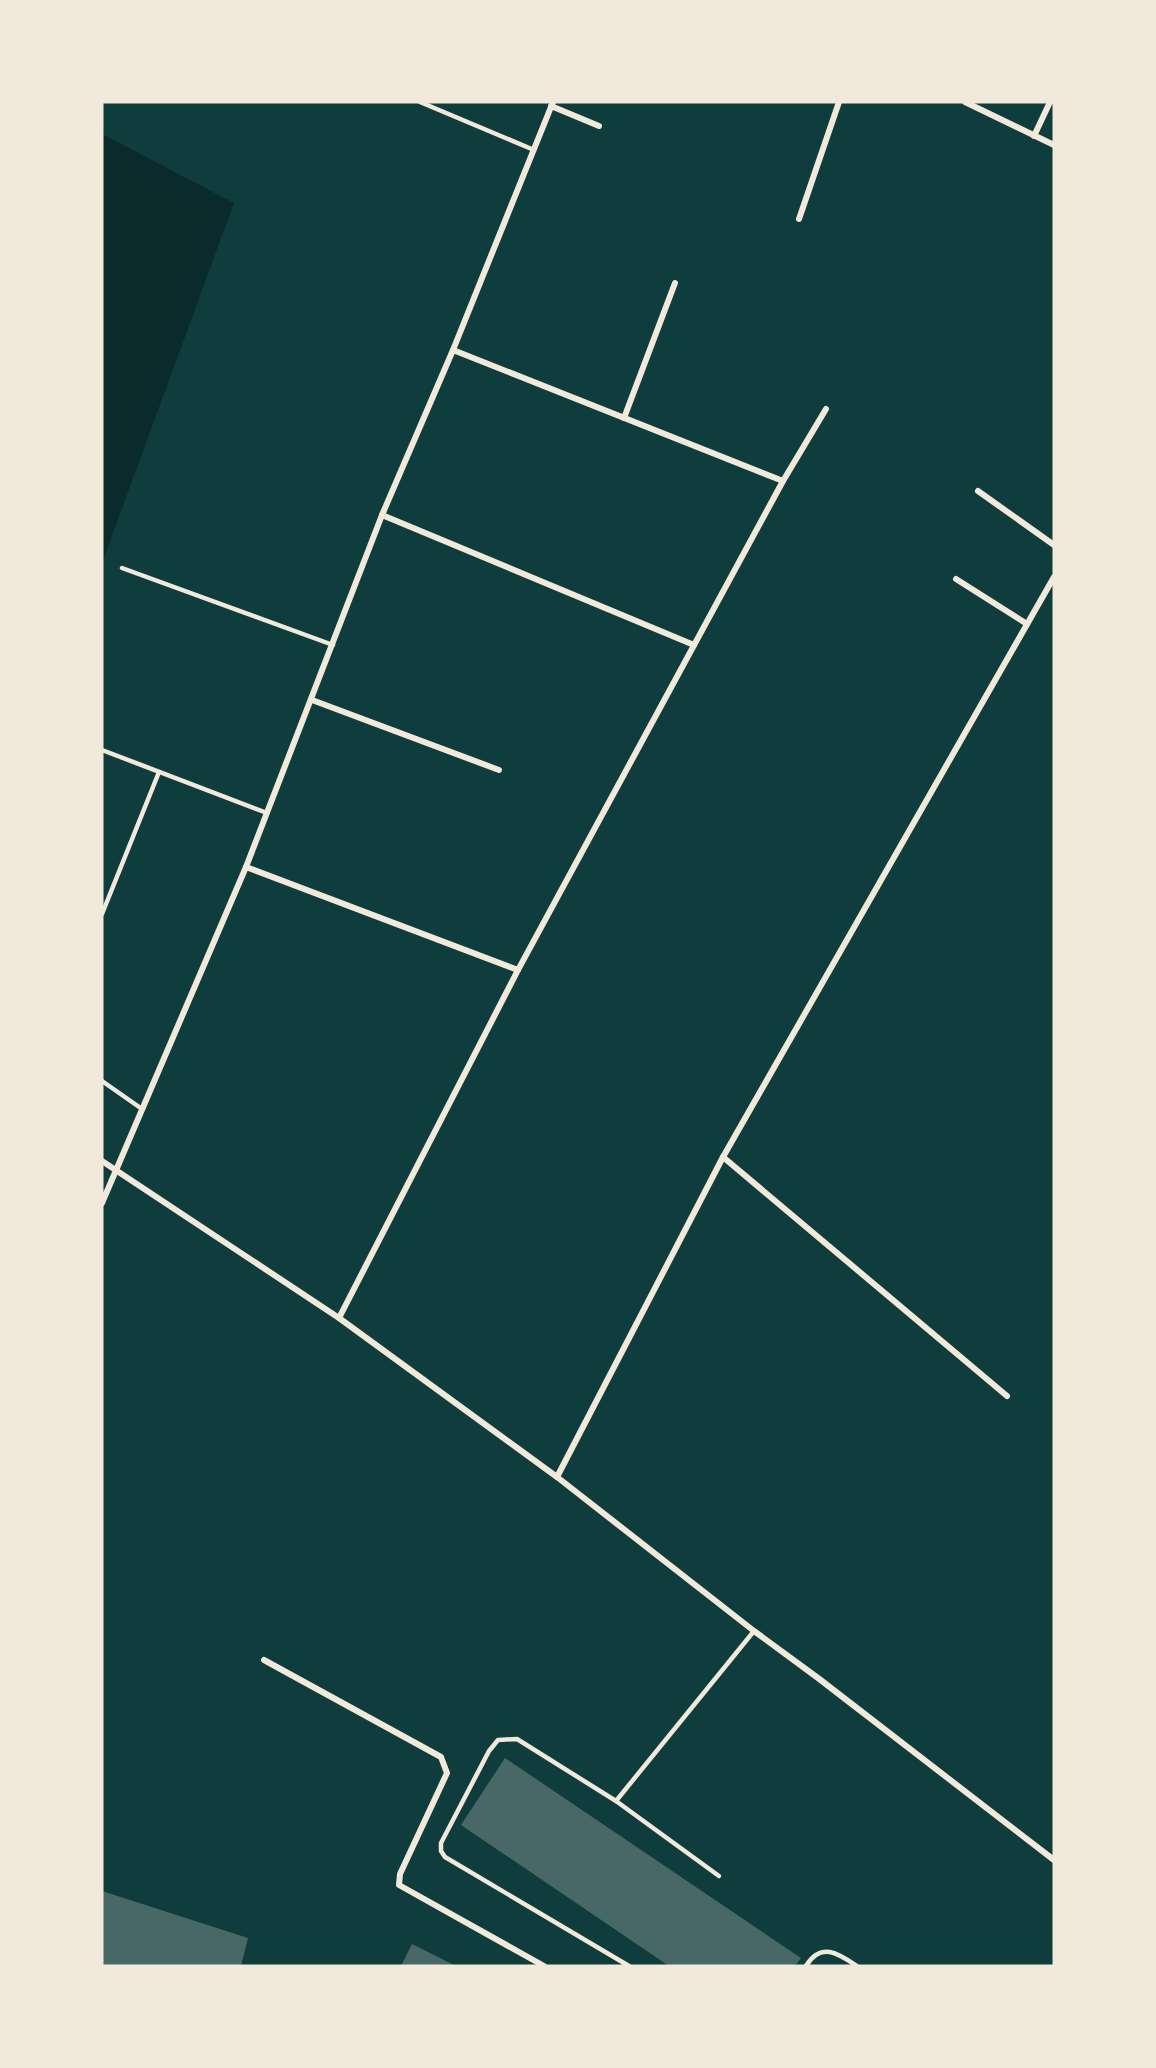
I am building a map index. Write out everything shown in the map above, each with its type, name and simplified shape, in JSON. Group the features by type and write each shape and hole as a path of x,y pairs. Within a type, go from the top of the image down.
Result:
{"street":[{"path":"799,219 839,102"},
{"path":"964,102 1054,145"},
{"path":"1034,136 1050,102"},
{"path":"102,1203 246,867 382,515 453,350 552,104 599,126"},
{"path":"624,418 675,283"},
{"path":"453,350 783,481"},
{"path":"339,1318 518,970 783,481 826,409"},
{"path":"978,492 1054,545"},
{"path":"382,515 694,645"},
{"path":"557,1477 723,1157 1054,577"},
{"path":"956,579 1027,624"},
{"path":"312,700 499,770"},
{"path":"246,867 518,970"},
{"path":"723,1157 1006,1396"},
{"path":"102,1161 339,1318 557,1477 1054,1860"},
{"path":"264,1660 441,1757 447,1773 400,1874 399,1885 544,1966"}],"lane":[{"path":"420,102 534,150"},
{"path":"122,568 333,645"},
{"path":"102,750 267,813"},
{"path":"102,914 159,772"},
{"path":"102,1081 142,1109"},
{"path":"616,1801 754,1631"},
{"path":"628,1966 445,1857 441,1851 441,1843 446,1833 489,1751 498,1740 517,1739 616,1801 719,1876"},
{"path":"806,1966 811,1958 822,1952 837,1953 857,1966"}],"water":[{"path":"102,134 234,203 102,563"}],"building":[{"path":"505,1758 801,1958 795,1966 669,1966 461,1825"},
{"path":"102,1891 248,1938 241,1966 102,1966"},
{"path":"412,1944 456,1966 401,1966"}]}
